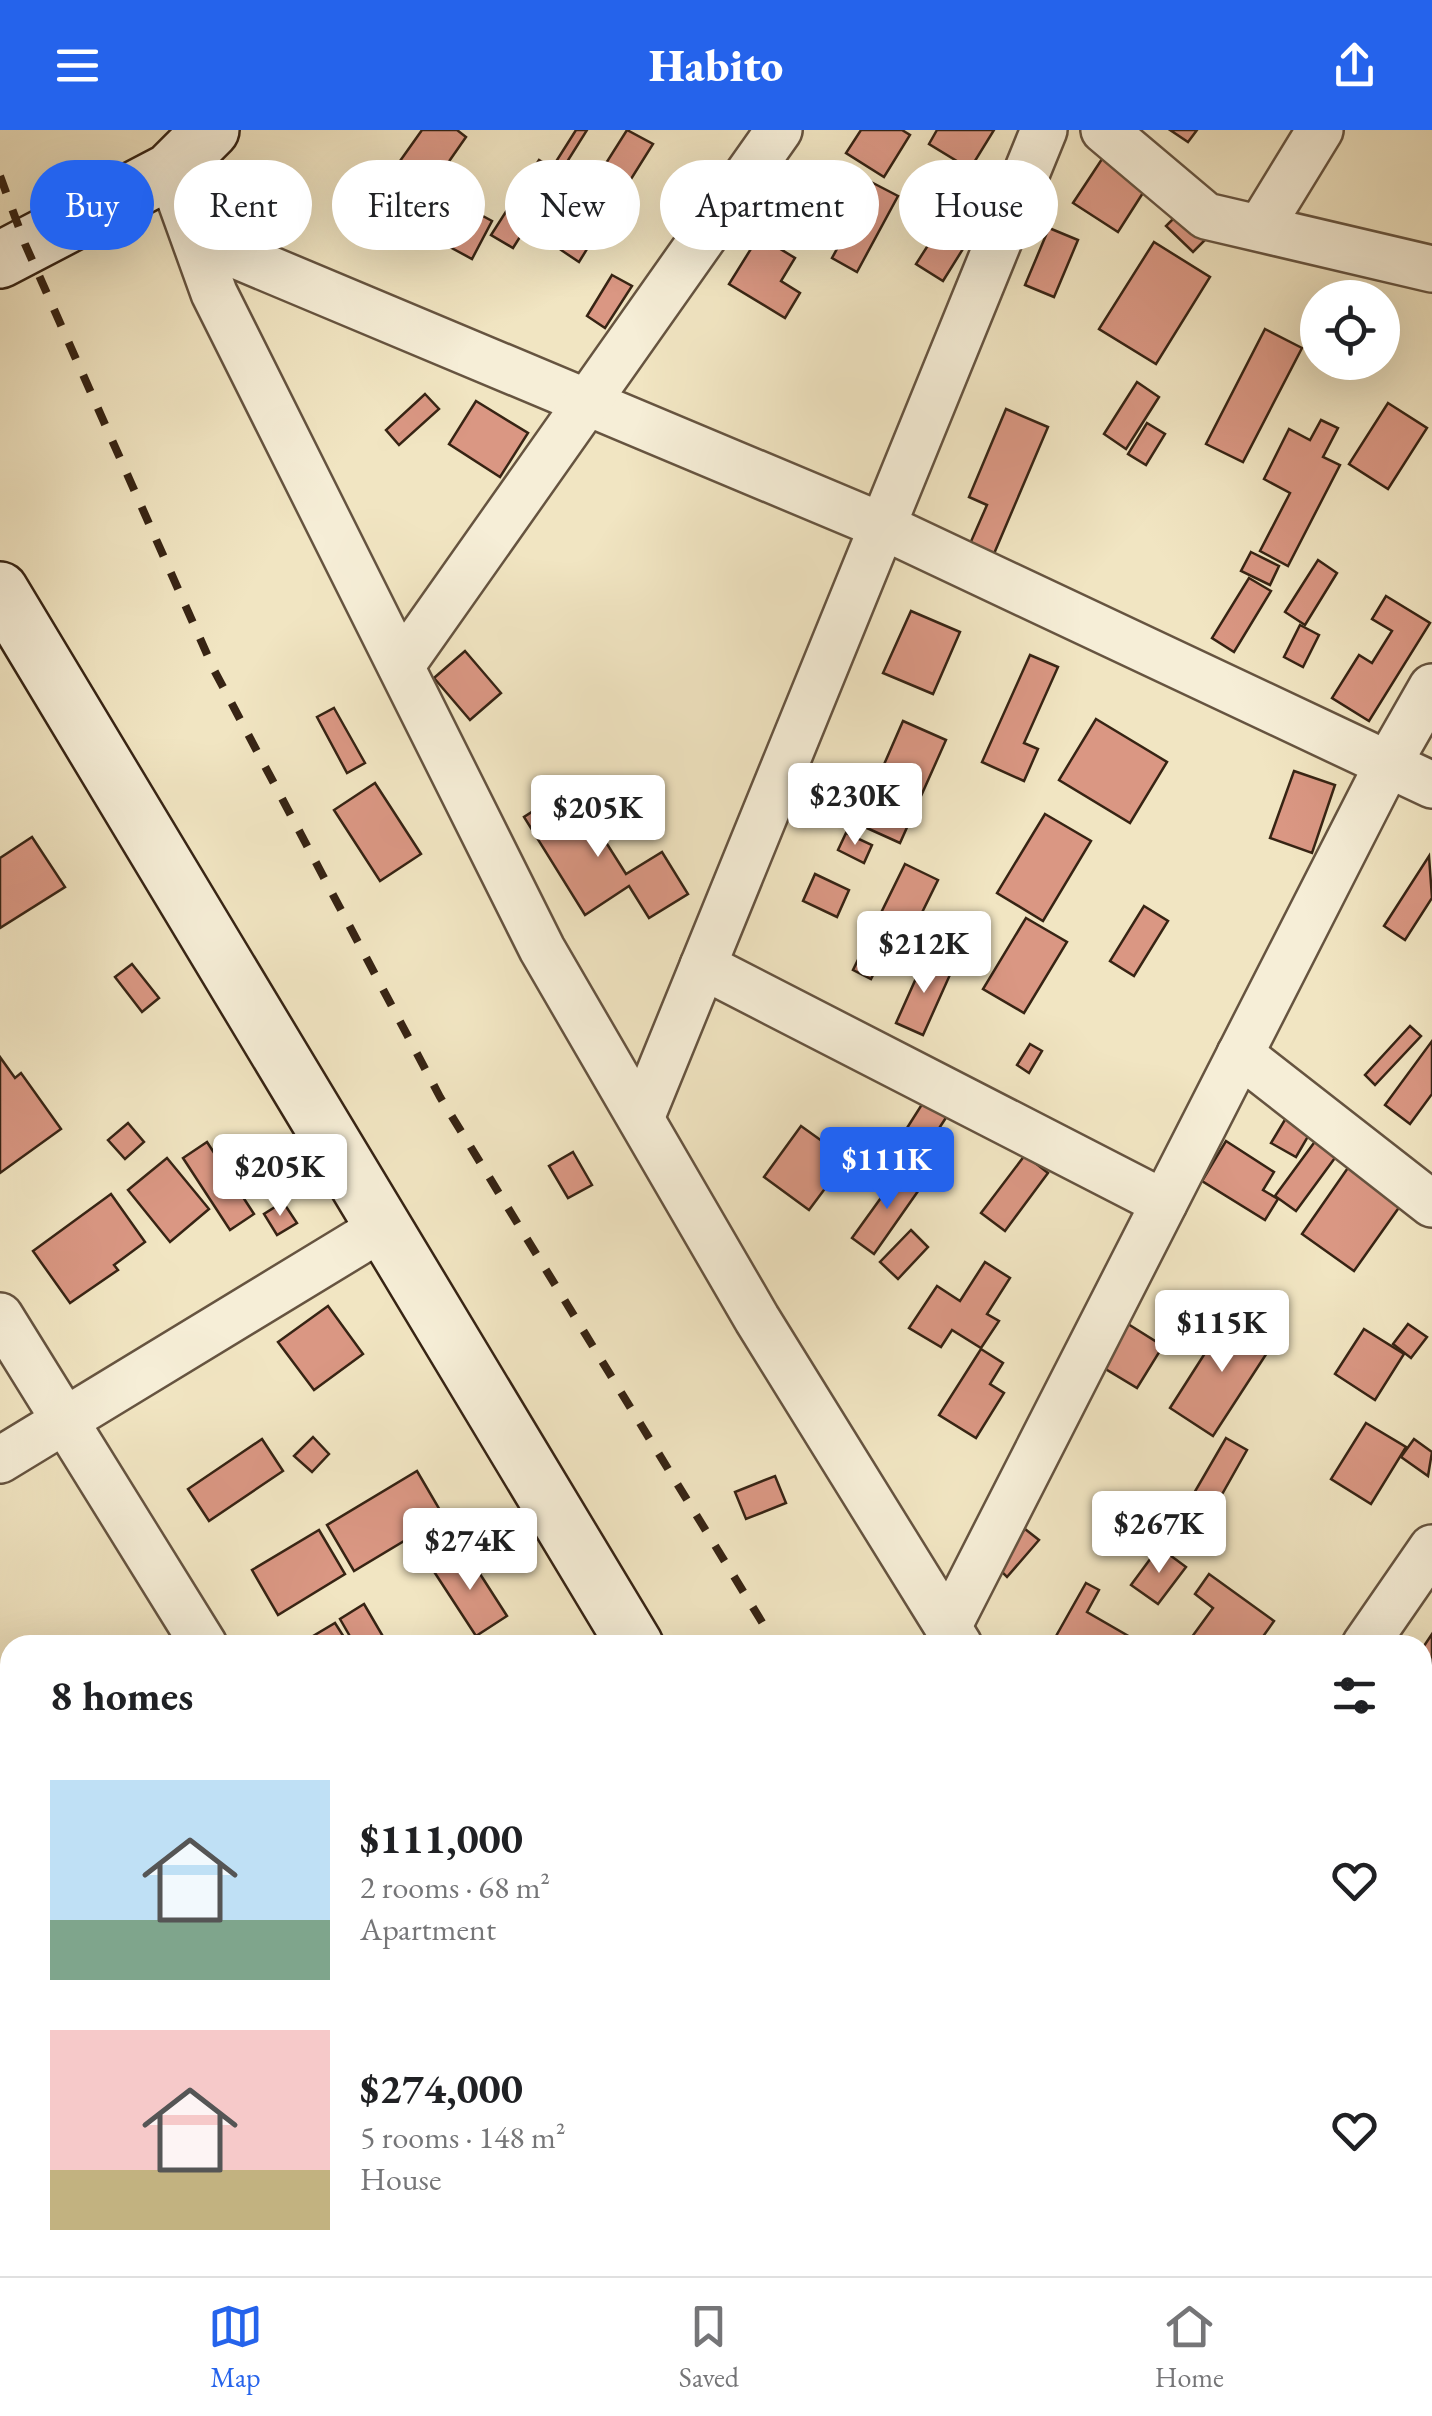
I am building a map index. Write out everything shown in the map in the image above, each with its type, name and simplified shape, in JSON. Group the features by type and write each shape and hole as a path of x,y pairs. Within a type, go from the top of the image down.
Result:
{"street":[{"path":"0,260 160,150 212,130"},
{"path":"402,666 778,130"},
{"path":"641,1118 1044,130"},
{"path":"1104,130 1206,216 1432,269"},
{"path":"1260,228 1320,130"},
{"path":"160,150 174,186"},
{"path":"198,250 214,293 542,948 757,1319 952,1635"},
{"path":"223,250 882,526 1432,785"},
{"path":"0,590 629,1635"},
{"path":"953,1635 1164,1203 1388,764 1432,686"},
{"path":"702,966 1164,1203"},
{"path":"1240,1054 1432,1204"},
{"path":"0,1460 383,1227"},
{"path":"0,1316 198,1635"},
{"path":"1372,1635 1432,1548"}],"building":[{"path":"422,130 457,130 466,137 450,160 401,160"},
{"path":"576,130 587,130 568,160 557,160"},
{"path":"627,130 653,144 640,165 640,160 608,160"},
{"path":"861,130 902,130 910,135 884,177 879,174 879,160 857,160 846,153"},
{"path":"937,130 994,130 976,160 955,160 929,144"},
{"path":"1170,130 1197,130 1188,142"},
{"path":"1104,156 1148,185 1118,232 1073,203"},
{"path":"879,186 898,196 879,231"},
{"path":"1181,211 1208,237 1193,252 1166,226"},
{"path":"505,213 505,243 491,235"},
{"path":"1058,232 1078,240 1054,297 1025,285 1040,250 1058,250"},
{"path":"1154,242 1210,277 1156,364 1099,329"},
{"path":"455,250 477,250 472,259"},
{"path":"561,250 586,250 579,262"},
{"path":"750,250 782,250 795,258 781,281 800,293 785,318 729,284"},
{"path":"836,250 869,250 857,272 832,258"},
{"path":"925,250 962,250 943,281 916,264"},
{"path":"612,275 632,286 605,328 587,316"},
{"path":"1265,329 1300,347 1243,462 1206,444"},
{"path":"1137,382 1159,397 1126,449 1104,434"},
{"path":"425,394 439,409 399,445 386,430"},
{"path":"476,401 528,433 500,477 449,444"},
{"path":"1388,403 1427,428 1388,489 1349,464"},
{"path":"1006,409 1048,427 993,556 969,546 987,505 969,497"},
{"path":"1321,420 1338,428 1323,457 1340,465 1288,566 1260,551 1290,493 1264,479 1289,429 1310,440"},
{"path":"1147,423 1165,434 1146,465 1128,454"},
{"path":"1251,552 1279,566 1270,585 1241,571"},
{"path":"1318,560 1337,573 1305,625 1285,612"},
{"path":"1249,578 1271,591 1234,652 1212,638"},
{"path":"1386,596 1430,623 1369,721 1332,698 1359,655 1372,663 1392,631 1372,619"},
{"path":"911,611 960,632 933,694 883,673"},
{"path":"1300,625 1319,635 1303,667 1284,657"},
{"path":"465,651 501,693 470,720 434,678"},
{"path":"1030,655 1058,667 1024,743 1038,749 1024,781 982,762"},
{"path":"334,708 365,763 347,773 317,717"},
{"path":"1096,719 1167,762 1130,823 1059,780"},
{"path":"903,721 946,740 900,843 858,824"},
{"path":"1294,771 1335,785 1312,853 1270,838"},
{"path":"375,783 421,854 380,881 334,810"},
{"path":"571,787 626,874 662,852 688,894 649,918 629,886 585,915 524,817"},
{"path":"1045,814 1091,841 1043,921 997,893"},
{"path":"846,833 872,845 864,863 838,850"},
{"path":"32,837 65,887 0,928 0,858"},
{"path":"1429,856 1432,898 1405,940 1384,926"},
{"path":"905,864 938,880 907,943 893,935 871,979 853,970"},
{"path":"815,874 849,890 837,917 803,901"},
{"path":"1144,906 1168,921 1134,976 1110,961"},
{"path":"1026,918 1067,942 1024,1013 983,989"},
{"path":"932,920 956,931 943,957 920,945"},
{"path":"926,956 953,968 923,1035 896,1023"},
{"path":"132,964 159,998 142,1012 115,977"},
{"path":"1410,1026 1421,1036 1375,1085 1365,1075"},
{"path":"1432,1041 1432,1094 1410,1124 1385,1105"},
{"path":"1030,1044 1042,1051 1029,1073 1017,1065"},
{"path":"0,1057 15,1078 21,1073 61,1129 0,1173"},
{"path":"926,1098 949,1113 910,1173 888,1158"},
{"path":"1286,1118 1310,1133 1296,1157 1271,1143"},
{"path":"128,1123 144,1142 125,1159 108,1140"},
{"path":"801,1126 847,1159 809,1210 764,1177"},
{"path":"1319,1136 1340,1151 1296,1211 1275,1196"},
{"path":"1226,1141 1274,1172 1263,1190 1278,1199 1265,1220 1202,1181"},
{"path":"207,1142 254,1214 230,1230 183,1158"},
{"path":"573,1152 592,1185 568,1198 549,1166"},
{"path":"1025,1155 1048,1173 1005,1231 981,1213"},
{"path":"167,1158 209,1209 170,1242 128,1190"},
{"path":"1352,1162 1405,1199 1354,1271 1302,1234"},
{"path":"901,1170 923,1184 874,1254 852,1238"},
{"path":"111,1194 145,1242 114,1265 118,1270 70,1303 33,1251"},
{"path":"283,1202 297,1223 277,1235 264,1214"},
{"path":"911,1230 928,1247 898,1279 880,1262"},
{"path":"985,1262 1010,1278 987,1314 999,1321 981,1348 952,1330 941,1347 909,1328 937,1286 960,1301"},
{"path":"328,1306 363,1354 314,1390 278,1342"},
{"path":"1230,1314 1274,1342 1213,1436 1170,1408"},
{"path":"1120,1319 1163,1346 1137,1388 1094,1362"},
{"path":"1408,1324 1427,1337 1411,1358 1393,1344"},
{"path":"1364,1329 1404,1354 1375,1400 1335,1374"},
{"path":"981,1349 1003,1363 990,1384 1004,1393 976,1438 939,1415"},
{"path":"1366,1423 1406,1447 1371,1504 1331,1479"},
{"path":"313,1437 329,1454 312,1472 294,1456"},
{"path":"1226,1438 1247,1450 1212,1512 1190,1500"},
{"path":"262,1439 283,1471 209,1521 188,1489"},
{"path":"1414,1439 1432,1452 1428,1476 1401,1457"},
{"path":"417,1471 444,1517 354,1571 327,1525"},
{"path":"775,1476 786,1503 746,1519 735,1492"},
{"path":"1025,1529 1039,1540 1007,1577 994,1564"},
{"path":"319,1530 345,1574 278,1615 252,1570"},
{"path":"1159,1547 1186,1567 1158,1604 1131,1585"},
{"path":"464,1549 507,1616 475,1635 433,1570"},
{"path":"1209,1574 1274,1621 1264,1635 1193,1635 1213,1608 1195,1594"},
{"path":"1086,1583 1099,1590 1087,1612 1127,1635 1057,1635"},
{"path":"364,1604 382,1635 349,1635 340,1619"},
{"path":"335,1623 343,1635 315,1635"}],"railway":[{"path":"0,176 25,244 214,670 440,1097 770,1635"}]}
